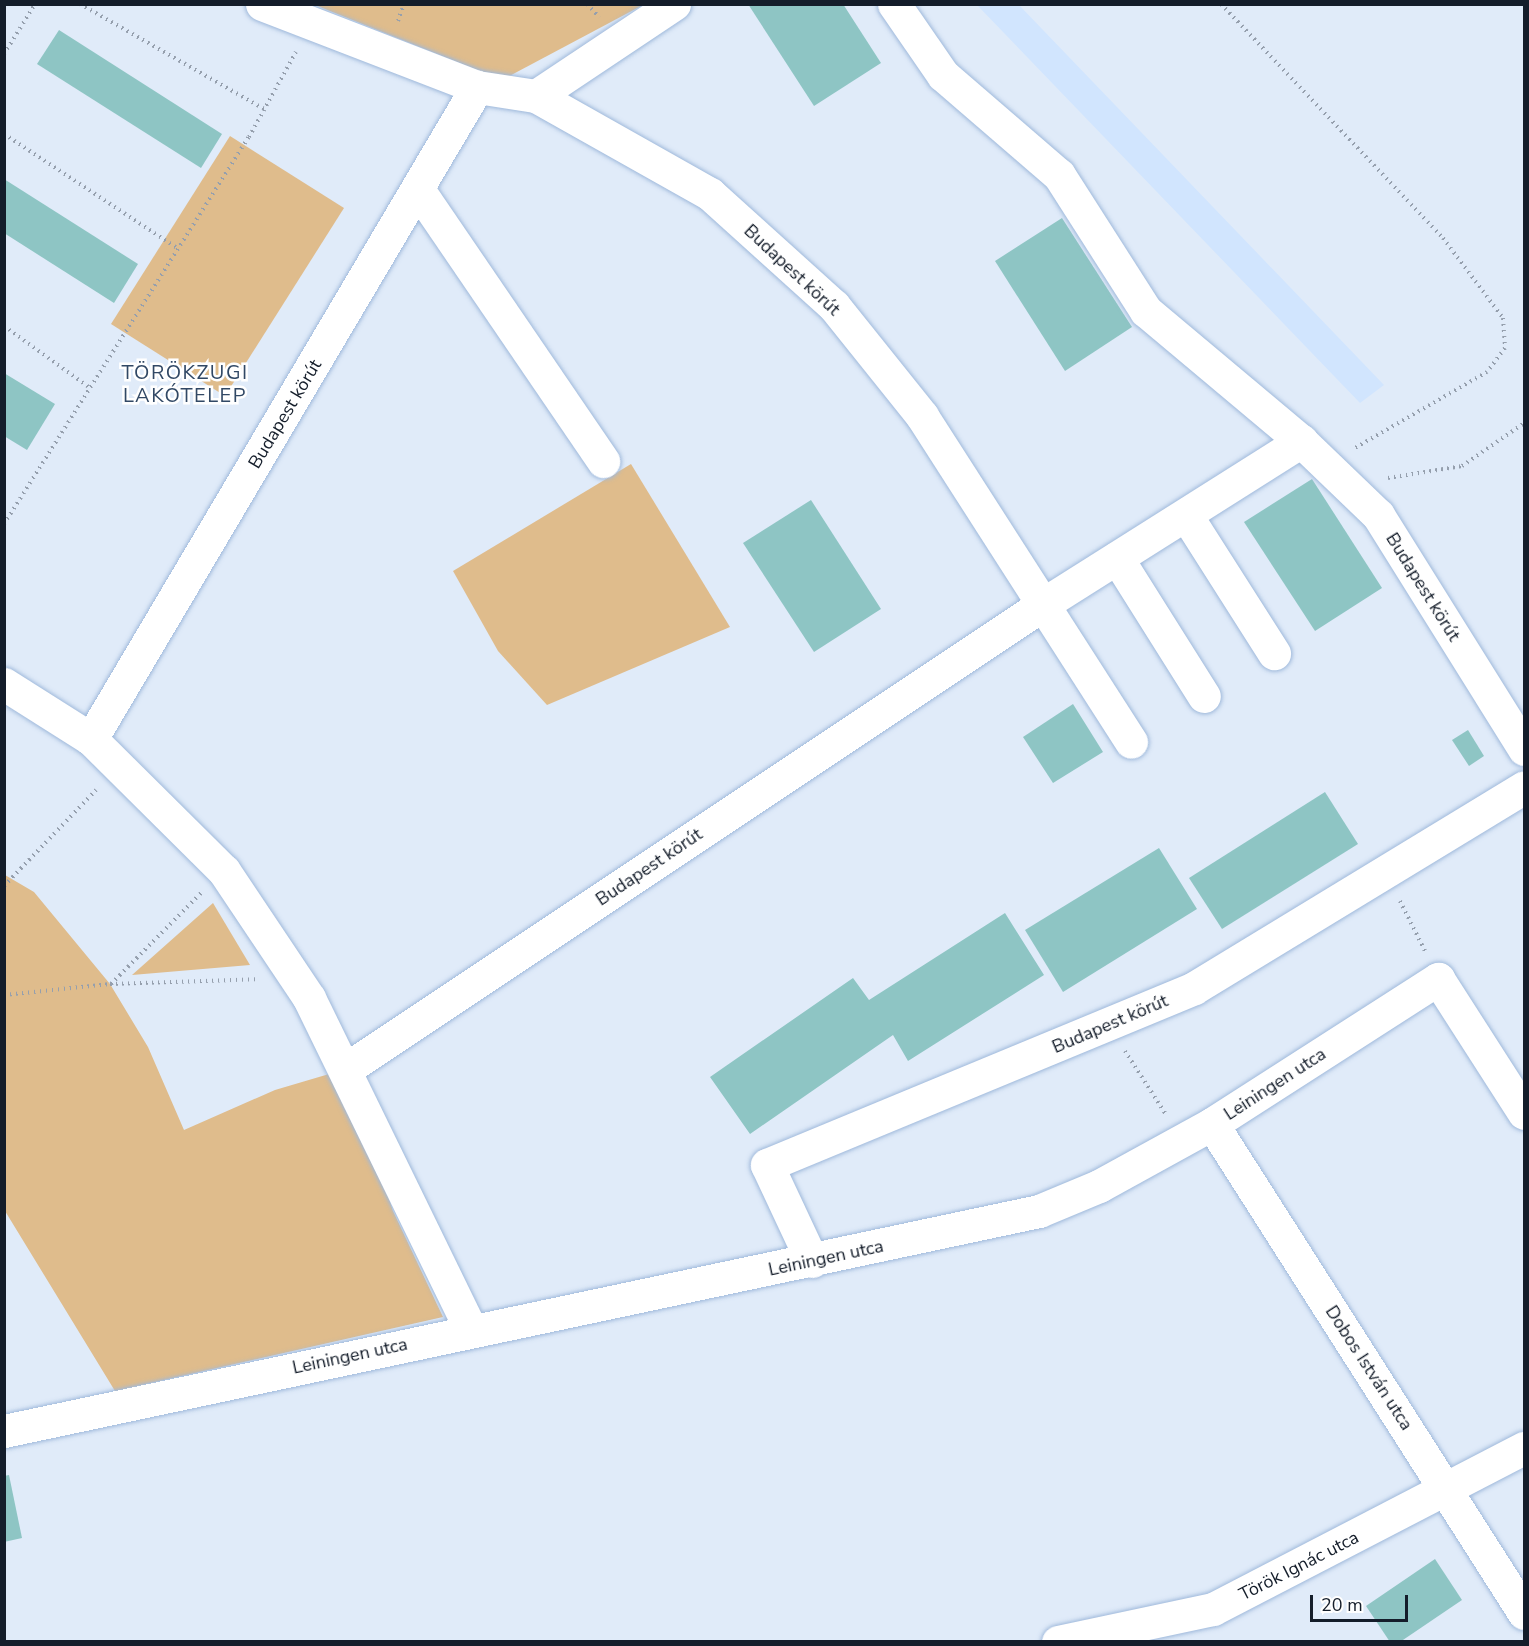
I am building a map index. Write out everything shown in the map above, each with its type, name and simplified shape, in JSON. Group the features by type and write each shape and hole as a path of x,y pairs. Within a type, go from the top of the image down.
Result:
{"street":[{"name":"Budapest körút","path":"261,4 384,56 477,87 536,96 710,194 834,306 922,416 1042,605"},
{"path":"536,96 674,4"},
{"name":"Budapest körút","path":"894,4 943,75 1059,175 1146,311 1301,441 1378,515 1524,749"},
{"name":"Budapest körút","path":"91,739 419,191 477,87"},
{"path":"419,191 603,460"},
{"name":"Budapest körút","path":"346,1069 1042,605 1301,441"},
{"path":"1185,515 1274,653"},
{"path":"1117,558 1204,696"},
{"path":"1042,605 1131,742"},
{"path":"4,684 91,739 224,871 309,998 346,1069 471,1330"},
{"name":"Budapest körút","path":"812,1261 767,1165 1194,988 1387,875 1524,787"},
{"path":"1438,979 1524,1113"},
{"name":"Leiningen utca","path":"4,1431 1039,1211 1099,1186 1181,1138 1212,1124 1438,979"},
{"name":"Dobos István utca","path":"1212,1124 1524,1613"},
{"name":"Török Ignác utca","path":"1058,1641 1214,1609 1448,1491 1524,1448"}],"path":[{"path":"4,54 35,4"},
{"path":"80,4 264,109"},
{"path":"384,56 404,4"},
{"path":"1221,4 1443,238 1503,318 1505,348 1487,372 1336,475"},
{"path":"4,524 6,517 264,109 298,47"},
{"path":"4,134 177,248"},
{"path":"4,326 88,387"},
{"path":"1336,475 1462,466 1524,423"},
{"path":"4,886 119,766"},
{"path":"110,984 224,871"},
{"path":"1387,875 1438,979"},
{"path":"4,995 110,984 258,979 309,998"},
{"path":"1108,1024 1181,1138"}],"shaded area":[{"path":"315,5 643,5 502,80"},
{"path":"977,5 1019,5 1384,385 1360,403"},
{"path":"230,136 344,208 225,396 111,324"},
{"path":"631,464 730,627 547,705 498,651 453,571"},
{"path":"5,875 34,892 110,984 148,1047 184,1130 275,1090 346,1069 393,1211 443,1317 115,1391 5,1211"},
{"path":"213,903 250,965 132,975"}],"building":[{"path":"748,4 843,4 881,63 814,106"},
{"path":"59,30 222,134 201,168 37,64"},
{"path":"4,179 138,264 114,303 4,233"},
{"path":"1062,218 1132,327 1065,371 995,261"},
{"path":"4,373 55,404 27,450 4,436"},
{"path":"1312,479 1382,588 1315,631 1244,522"},
{"path":"811,500 881,609 814,652 743,543"},
{"path":"1073,704 1103,752 1053,783 1023,737"},
{"path":"1468,730 1484,756 1469,766 1452,740"},
{"path":"1325,792 1358,844 1222,929 1189,878"},
{"path":"1159,848 1197,909 1063,992 1025,930"},
{"path":"1005,913 1044,975 908,1061 893,1035 750,1134 710,1077 853,978 869,1000"},
{"path":"9,1475 22,1538 4,1542 4,1476"},
{"path":"1435,1559 1462,1600 1400,1642 1390,1642 1366,1606"}],"district":[{"name":"TÖRÖKZUGI LAKÓTELEP","path":"185,384"}]}
